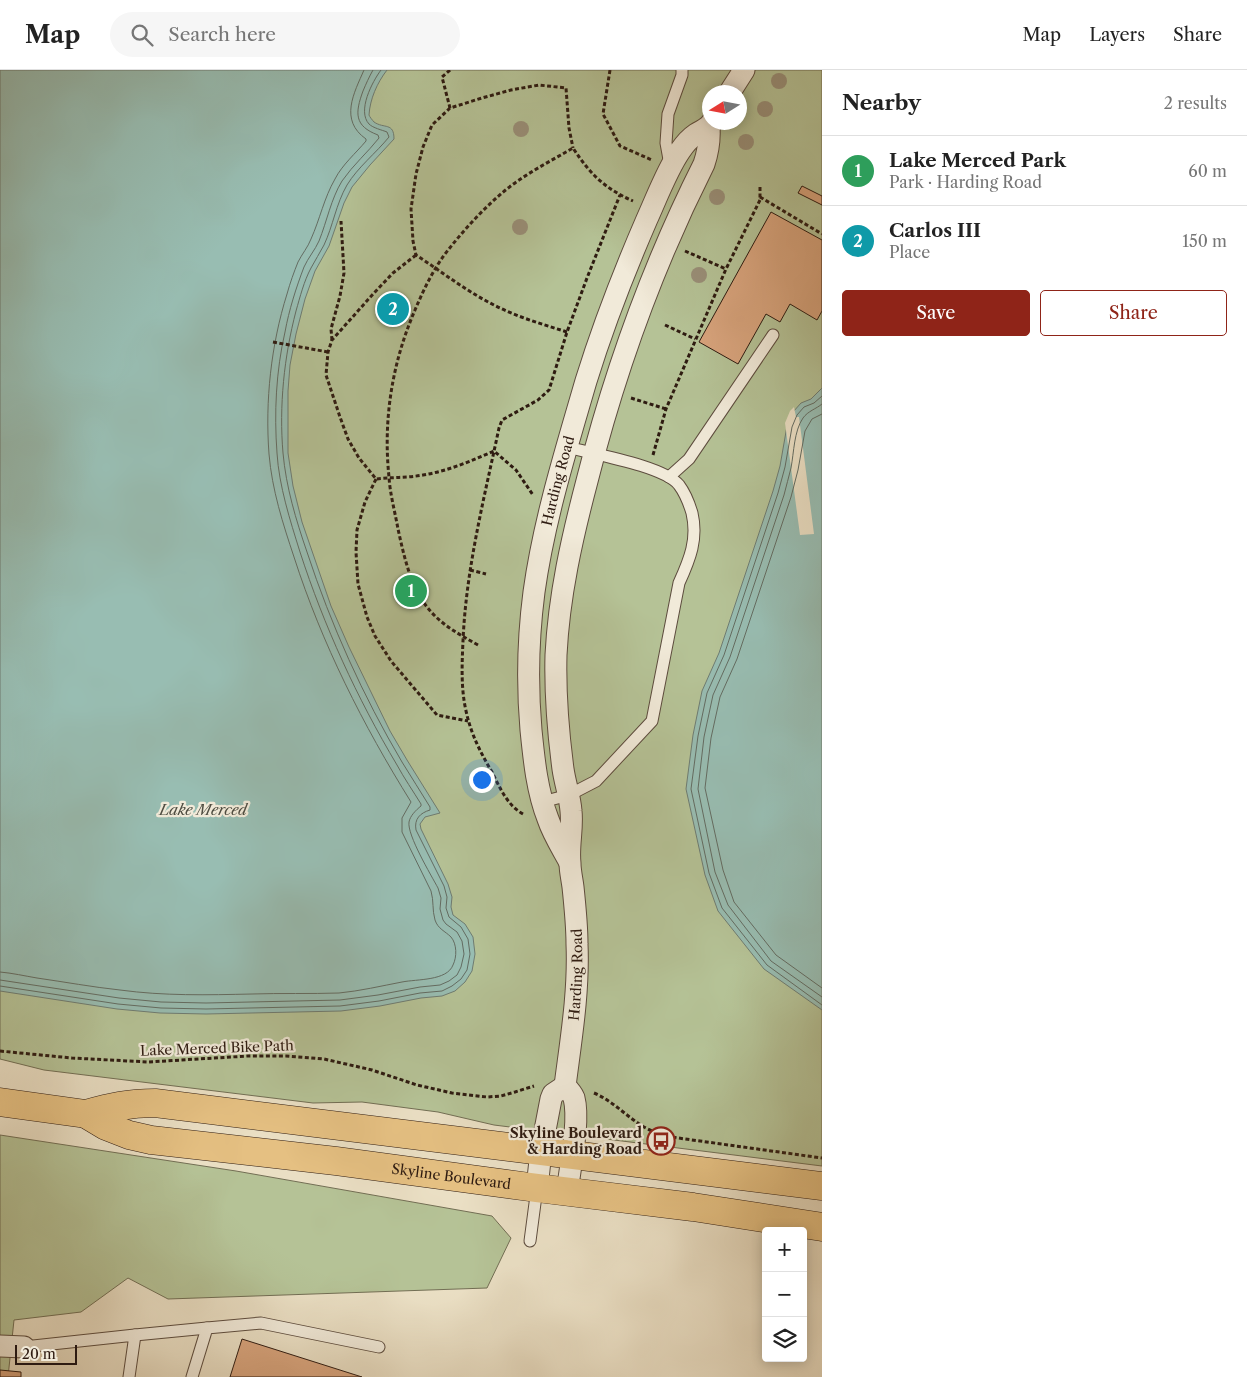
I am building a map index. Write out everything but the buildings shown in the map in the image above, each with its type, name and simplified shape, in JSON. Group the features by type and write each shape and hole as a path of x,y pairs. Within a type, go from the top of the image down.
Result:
{"main road":[{"name":"Skyline Boulevard","path":"0,1102 86,1114 106,1126 128,1135 151,1140 336,1161 693,1207 822,1227"},
{"name":"Skyline Boulevard","path":"86,1114 133,1103 156,1103 822,1186"},
{"path":"693,1207 776,1227"},
{"path":"807,1234 822,1238"}],"street":[{"path":"734,85 744,70"},
{"name":"Harding Road","path":"570,861 545,811 537,778 532,739 529,654 538,565 567,447 605,323 641,233 671,169 687,142 703,130"},
{"name":"Harding Road","path":"565,1086 577,979 576,913 570,861 571,811 557,715 556,655 564,579 594,454 618,369 666,244 704,164 708,152 710,130"},
{"path":"537,1188 541,1151 551,1099 553,1094 565,1086 573,1095 575,1101 576,1120 567,1192"},
{"path":"0,1346 24,1347"}],"lane":[{"path":"671,169 666,143 668,114 682,70"},
{"path":"669,477 689,459 773,336"},
{"path":"545,811 569,795 596,781 652,721 679,583 688,565 694,543 694,522 689,501 678,484 669,477 650,468 567,447"},
{"path":"530,1241 537,1188"},
{"path":"24,1347 261,1323 379,1348"},
{"path":"192,1377 207,1328"},
{"path":"129,1377 135,1335"}],"path":[{"path":"450,70 442,77 450,108"},
{"path":"610,70 603,114 620,146 671,169"},
{"path":"545,811 527,816 510,804 476,743 468,721 464,704 462,676 463,636 470,570 502,420 538,400 549,390 567,332 620,195 591,174 573,148 569,128 566,88 539,85 511,90 450,108 432,125 423,147 416,174 411,209 416,255 495,306 567,332"},
{"path":"478,645 441,623 426,606 412,580 403,552 389,477 389,399 396,364 407,329 420,298 444,255 475,218 504,192 533,171 573,148"},
{"path":"650,468 666,409 726,269 760,200 760,187"},
{"path":"760,197 822,234"},
{"path":"341,221 344,273 331,329 332,340 328,352 326,375 348,439 358,458 376,479"},
{"path":"666,244 726,269"},
{"path":"332,340 393,273 416,255"},
{"path":"665,325 695,339"},
{"path":"273,342 328,352"},
{"path":"612,392 666,409"},
{"path":"376,479 412,477 438,472 469,462 494,451"},
{"path":"494,451 516,470 540,507 550,511"},
{"path":"376,479 364,502 356,544 358,584 367,617 375,636 391,661 437,715 468,721"},
{"path":"470,570 486,574"},
{"name":"Lake Merced Bike Path","path":"0,1051 72,1058 148,1062 248,1056 324,1059 372,1070 417,1085 452,1093 487,1097 501,1096 537,1085"},
{"path":"590,1091 608,1100 643,1126 657,1133 671,1137 822,1158"}],"green space":[{"path":"0,70 822,70 822,1166 494,1125 438,1112 362,1102 313,1103 44,1070 0,1059"},
{"path":"0,1135 236,1171 492,1216 511,1238 487,1288 168,1299 128,1278 81,1312 14,1320 8,1377 0,1377"}],"water":[{"name":"Lake Merced","path":"0,70 387,70 375,91 369,115 374,122 390,128 394,134 394,139 352,187 344,203 329,246 315,271 305,299 290,365 288,453 293,486 302,522 331,606 390,731 440,813 425,817 420,824 421,829 448,884 452,897 451,907 453,915 465,924 473,937 475,954 472,971 465,982 455,991 442,996 341,1011 206,1014 160,1013 117,1009 0,991"},
{"path":"822,388 822,1010 764,969 718,911 705,875 686,789 693,735 702,691 719,653 773,491 780,466 787,426 793,412 801,403 811,399"}],"pier":[{"path":"794,407 796,417 799,417 814,534 800,535 785,423 790,411"}],"place":[{"name":"Carlos III","path":"393,309"},
{"name":"Lake Merced Park","path":"411,591"},
{"name":"Skyline Boulevard & Harding Road","path":"661,1141"}]}
